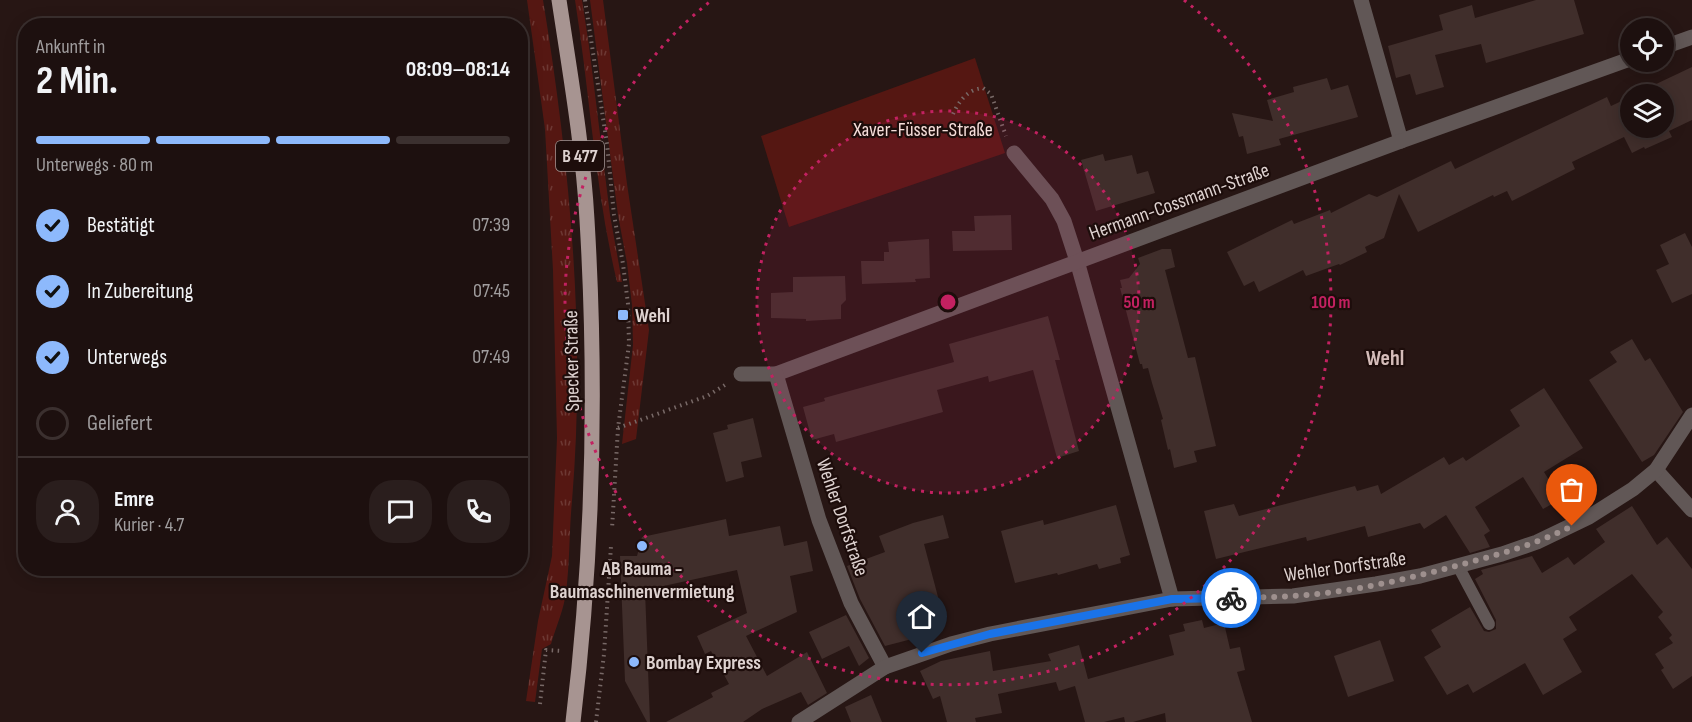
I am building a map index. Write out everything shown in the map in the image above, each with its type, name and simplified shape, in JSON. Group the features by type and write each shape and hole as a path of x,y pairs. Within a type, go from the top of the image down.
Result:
{"main road":[{"name":"Specker Straße","path":"559,0 587,218 593,430 581,641 573,722"}],"street":[{"path":"1361,0 1401,141"},
{"path":"1674,43 1692,37"},
{"name":"Hermann-Cossmann-Straße","path":"741,374 776,374 1401,141 1620,63"},
{"path":"1014,153 1052,199 1064,221 1172,599"},
{"name":"Wehler Dorfstraße","path":"776,374 819,520 851,603 885,667"},
{"name":"Wehler Dorfstraße","path":"799,722 885,667 951,644 990,634 1172,599 1293,596 1376,584 1502,554 1555,535 1633,489 1656,470 1692,415"},
{"path":"1656,470 1692,510"}],"lane":[{"path":"1458,566 1489,624"}],"path":[{"path":"585,0 628,304 629,344 618,428 612,530"},
{"path":"953,114 964,97 974,89 983,88 991,94 1014,153"},
{"path":"593,430 618,428 707,396 741,374"},
{"path":"596,722 604,654 611,541"}],"green space":[{"path":"527,0 543,0 553,62 573,250 577,375 576,438 566,592 551,644 542,649 535,702 526,701 538,621 552,556 557,438 553,270 545,129"},
{"path":"575,0 582,0 610,215 622,282 617,282 603,212"},
{"path":"590,0 603,0 649,330 636,439 622,444 633,345 632,305"},
{"name":"Xaver-Füsser-Straße","path":"975,58 1005,153 789,227 761,136"}],"building":[{"path":"1536,0 1574,0 1584,34 1486,63 1481,44 1435,55 1444,87 1416,95 1410,74 1396,78 1388,46 1443,30 1439,15 1472,5 1475,18"},
{"path":"1692,67 1692,120 1674,129 1674,84 1656,84"},
{"path":"1327,78 1331,90 1348,85 1358,117 1279,139 1281,145 1247,154 1243,136 1239,137 1232,113 1273,121 1267,100 1294,92 1293,87"},
{"path":"1607,97 1611,106 1620,102 1620,138 1622,138 1572,162 1575,169 1512,201 1507,191 1494,197 1493,195 1418,232 1399,194 1384,238 1365,247 1367,252 1340,265 1306,276 1303,270 1259,292 1254,281 1244,286 1227,252 1292,220 1294,224 1330,210 1331,213 1369,194 1377,197 1451,161 1455,169"},
{"path":"1624,138 1670,138 1645,149 1644,147 1632,153"},
{"path":"1103,154 1105,161 1132,155 1137,174 1148,171 1155,193 1096,211 1081,160"},
{"path":"1011,215 1012,250 953,251 952,231 975,231 974,216"},
{"path":"1685,233 1692,247 1692,294 1672,303 1656,270 1669,264 1660,245"},
{"path":"929,239 930,278 915,279 916,282 862,284 861,261 884,261 884,252 889,252 888,242"},
{"path":"1162,249 1171,249 1175,267 1165,270 1188,358 1195,357 1216,446 1194,451 1197,462 1174,468 1148,368 1143,369 1140,364 1120,288 1122,288 1120,280 1129,278 1140,264 1138,258"},
{"path":"845,276 846,300 841,305 841,319 806,321 806,319 771,318 771,293 793,292 793,277"},
{"path":"1048,316 1060,360 1055,360 1079,451 1057,458 1033,370 989,382 988,376 937,390 943,412 836,442 834,434 812,440 803,407 825,401 824,398 954,362 949,344"},
{"path":"1632,339 1645,361 1650,358 1683,412 1654,455 1642,462 1589,380 1617,362 1610,352"},
{"path":"1544,388 1583,448 1544,472 1561,499 1543,509 1523,477 1475,507 1490,531 1484,535 1490,547 1470,553 1446,515 1424,529 1420,523 1368,537 1365,526 1307,541 1306,537 1216,559 1204,511 1234,504 1239,516 1355,486 1357,491 1378,485 1381,494 1444,457 1449,465 1463,457 1466,461 1520,426 1510,410"},
{"path":"753,418 762,457 741,462 744,477 726,482 713,433 728,429 727,425"},
{"path":"1116,505 1130,555 1120,558 1121,563 1099,569 1097,564 1058,575 1057,573 1015,583 1001,531 1043,520 1044,525"},
{"path":"1632,506 1657,545 1667,537 1692,569 1692,676 1673,689 1661,670 1664,668 1655,654 1673,643 1669,638 1672,635 1658,617 1663,612 1632,574 1569,617 1577,630 1563,639 1582,672 1543,695 1525,663 1473,693 1468,684 1447,695 1424,657 1441,647 1431,630 1470,607 1484,631 1489,632 1496,629 1496,620 1475,579 1483,574 1481,570 1532,556 1542,573 1568,557 1574,565 1605,542 1596,529"},
{"path":"943,515 949,538 924,544 942,612 908,621 912,639 885,646 860,599 847,566 885,552 879,536"},
{"path":"726,519 729,536 780,526 784,546 807,541 813,571 790,576 797,612 746,636 767,676 807,652 827,693 808,705 801,692 762,709 743,722 666,722 713,697 711,693 729,684 711,651 705,654 697,636 747,613 737,570 645,590 650,722 647,722 625,681 620,556 637,556 642,537"},
{"path":"846,615 869,658 859,666 849,646 822,659 809,632"},
{"path":"1202,620 1204,628 1224,623 1230,649 1240,647 1245,670 1237,672 1252,722 1166,722 1165,713 1133,722 1125,722 1124,717 1104,722 1085,722 1075,686 1059,691 1056,682 998,694 1002,713 975,718 976,722 947,722 940,696 933,699 920,671 941,661 990,651 993,671 1051,661 1048,654 1079,645 1088,679 1174,655 1169,635 1185,631 1183,624"},
{"path":"1380,640 1394,681 1348,697 1334,656"},
{"path":"871,695 882,722 851,722 845,707"}],"way so far":[{"path":"1231,598 1293,596 1336,591 1420,576 1502,554 1555,535 1572,526"}],"place":[{"name":"Wehl","path":"623,315"},
{"name":"AB Bauma - Baumaschinenvermietung","path":"642,546"},
{"name":"Bombay Express","path":"634,662"}],"district":[{"name":"Wehl","path":"1385,357"}],"route":[{"path":"922,653 990,634 1172,599 1231,598"}]}
